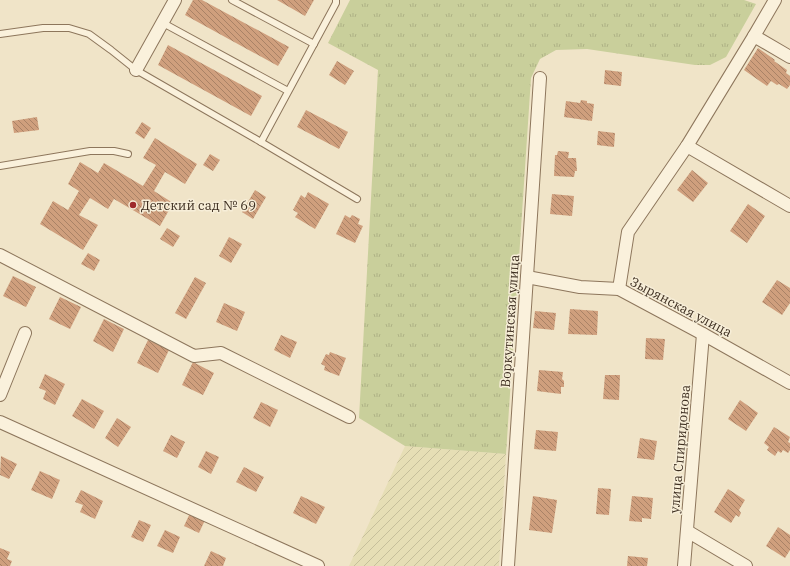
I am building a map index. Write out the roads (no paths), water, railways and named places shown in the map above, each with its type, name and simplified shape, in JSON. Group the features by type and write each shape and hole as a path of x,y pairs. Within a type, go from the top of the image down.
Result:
{"street":[{"path":"136,70 175,0"},
{"path":"619,289 628,232 687,146 775,0"},
{"path":"754,36 790,57"},
{"name":"Воркутинская улица","path":"508,566 540,78"},
{"path":"687,146 790,206"},
{"path":"0,255 194,356 221,353 349,418"},
{"name":"Зырянская улица","path":"527,277 580,287 619,289 704,334 790,383"},
{"path":"0,395 25,333"},
{"name":"улица Спиридонова","path":"684,566 704,334"},
{"path":"0,422 318,566"},
{"path":"687,531 746,566"}],"lane":[{"path":"232,0 314,44"},
{"path":"261,142 336,3 336,0"},
{"path":"163,23 288,91"},
{"path":"0,34 43,28 69,28 89,34 136,70 357,199"},
{"path":"0,166 90,151 114,151 128,154"}],"place":[{"name":"Детский сад № 69","path":"133,205"}]}
